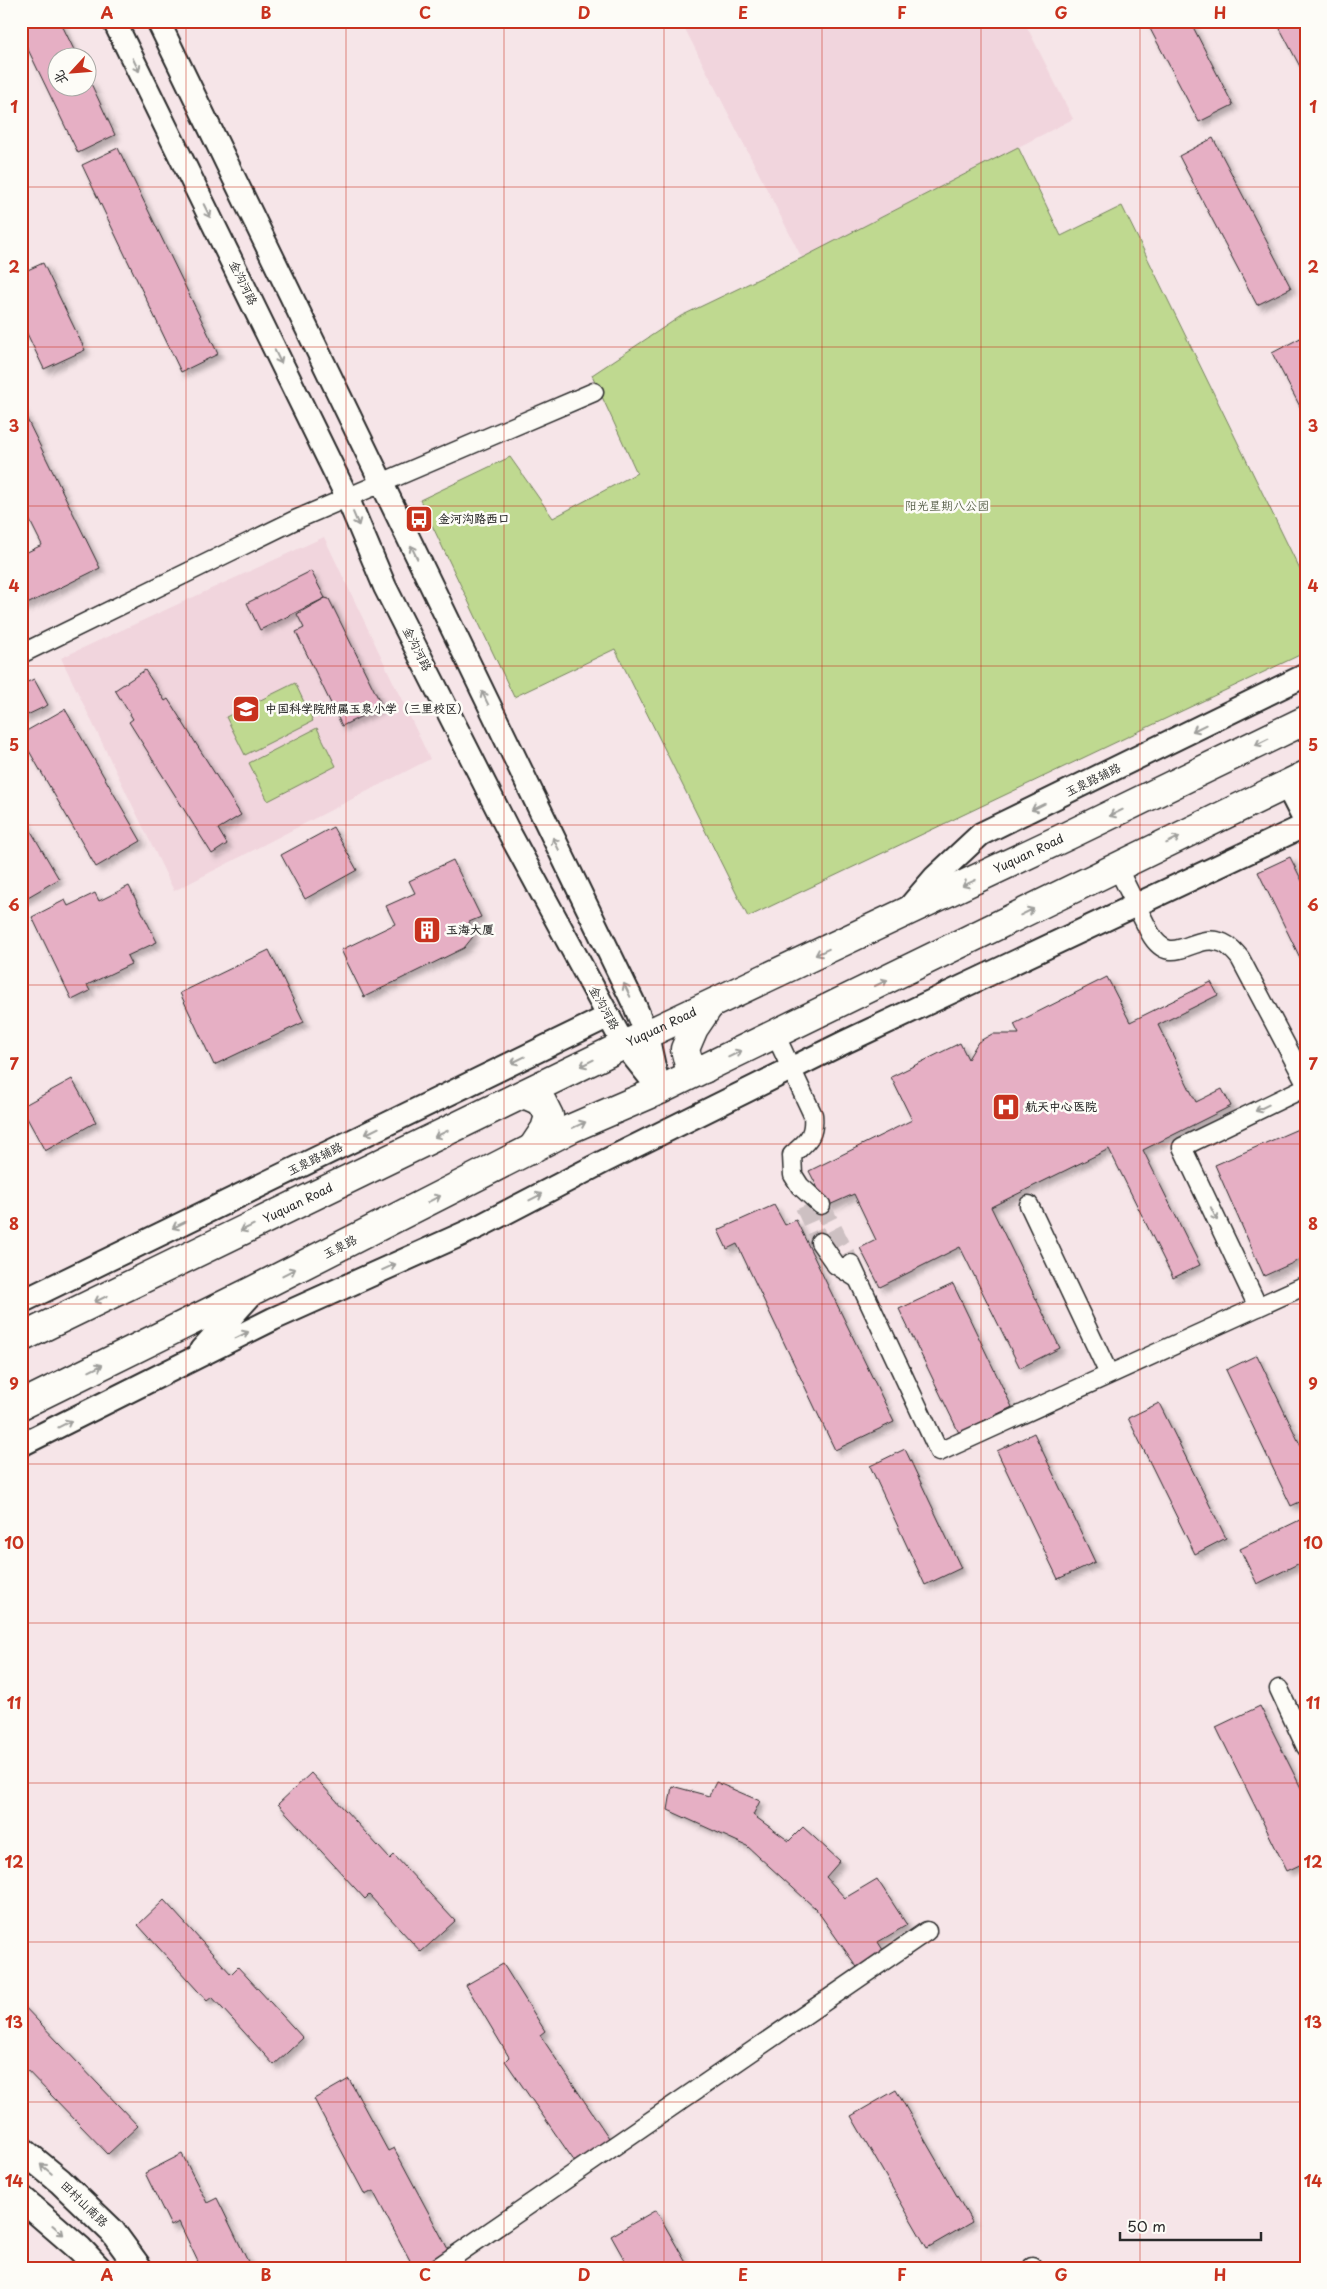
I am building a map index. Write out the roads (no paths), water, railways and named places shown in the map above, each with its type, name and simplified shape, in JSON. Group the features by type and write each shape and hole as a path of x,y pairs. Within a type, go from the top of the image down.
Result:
{"main road":[{"name":"Yuquan Road","path":"21,1338 34,1327 1306,720"},
{"path":"660,1090 1296,780"},
{"path":"704,1069 689,1065 684,1049 694,1028 709,1006"},
{"name":"玉泉路","path":"21,1405 256,1289 572,1128 660,1090"},
{"path":"524,1094 542,1102 549,1116 545,1129 531,1150"},
{"name":"田村山南路","path":"21,2149 60,2181 112,2231 139,2268"},
{"path":"21,2198 80,2249 98,2268"}],"street":[{"name":"金沟河路","path":"114,21 347,497 385,587 510,834 609,1016 635,1040"},
{"name":"金沟河路","path":"158,21 382,482 635,1040 660,1090"},
{"path":"21,654 295,520 594,392"},
{"name":"玉泉路辅路","path":"902,914 934,877 981,834 1306,675"},
{"path":"21,1445 273,1320 478,1227 603,1162 791,1069 1306,824 1296,780"},
{"path":"1117,867 1156,942 1162,948 1175,951 1213,940 1231,947 1240,958 1306,1083"},
{"name":"玉泉路辅路","path":"21,1302 609,1016"},
{"path":"775,1034 813,1115 814,1130 792,1155 793,1175 812,1205"},
{"path":"1258,1307 1182,1147 1306,1087"},
{"path":"1029,1205 1109,1374"},
{"path":"820,1242 836,1265 859,1280"},
{"path":"851,1264 939,1452 1306,1285"},
{"path":"192,1360 256,1289"},
{"path":"1279,1689 1306,1747"},
{"path":"437,2268 927,1931"}],"tunnel":[{"path":"821,1205 851,1264"},
{"path":"804,1206 820,1242"}],"place":[{"name":"金河沟路西口","path":"419,519"},
{"name":"中国科学院附属玉泉小学（三里校区）","path":"246,709"},
{"name":"玉海大厦","path":"427,930"},
{"name":"航天中心医院","path":"1006,1107"}],"park label":[{"name":"阳光星期八公园","path":"947,506"}]}
